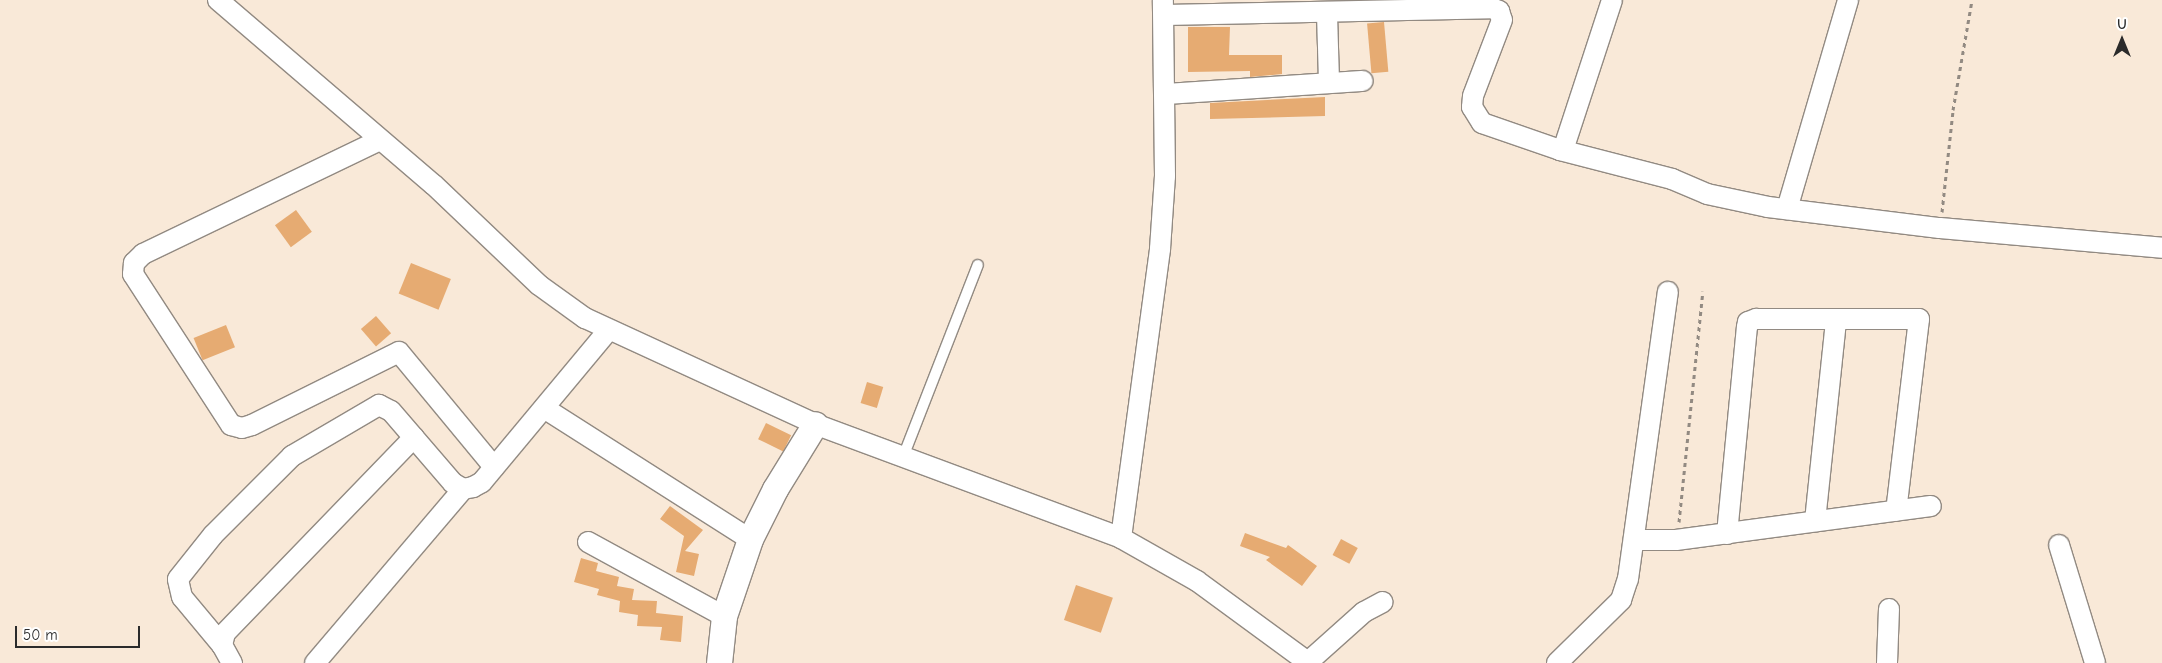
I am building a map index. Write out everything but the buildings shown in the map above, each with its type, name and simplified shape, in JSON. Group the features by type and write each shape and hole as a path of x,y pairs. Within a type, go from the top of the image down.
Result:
{"street":[{"path":"1560,150 1565,144 1612,0"},
{"path":"1787,209 1848,0"},
{"path":"228,3 380,140 434,185 558,301 608,331 815,424 1121,538 1197,581 1309,662 1364,612 1383,602"},
{"path":"1121,538 1160,249 1166,94 1164,8 1327,14 1496,9 1502,20 1473,96 1475,116 1482,123 1560,150 1672,179 1706,194 1787,209 1940,228 2162,248"},
{"path":"1327,14 1329,83"},
{"path":"1166,94 1364,80"},
{"path":"380,140 143,254 134,263 134,274 231,425 242,428 252,425 399,352 494,467"},
{"path":"1557,663 1621,600 1631,568 1668,292"},
{"path":"1727,534 1748,322 1764,319 1919,319 1896,511"},
{"path":"1815,521 1836,320"},
{"path":"315,663 463,488 482,482 608,331"},
{"path":"232,663 222,645 182,596 178,585 182,572 213,535 292,456 379,405 391,411 453,483 463,488"},
{"path":"544,408 750,539"},
{"path":"719,663 724,616 750,539 774,489 815,424"},
{"path":"222,645 225,633 414,437"},
{"path":"1634,540 1676,540 1931,506"},
{"path":"588,542 724,616"},
{"path":"2059,545 2095,663"},
{"path":"1887,663 1890,609"}],"lane":[{"path":"903,457 978,265"}],"path":[{"path":"1940,228 1953,110 1972,0"},
{"path":"1676,540 1704,291"}]}
